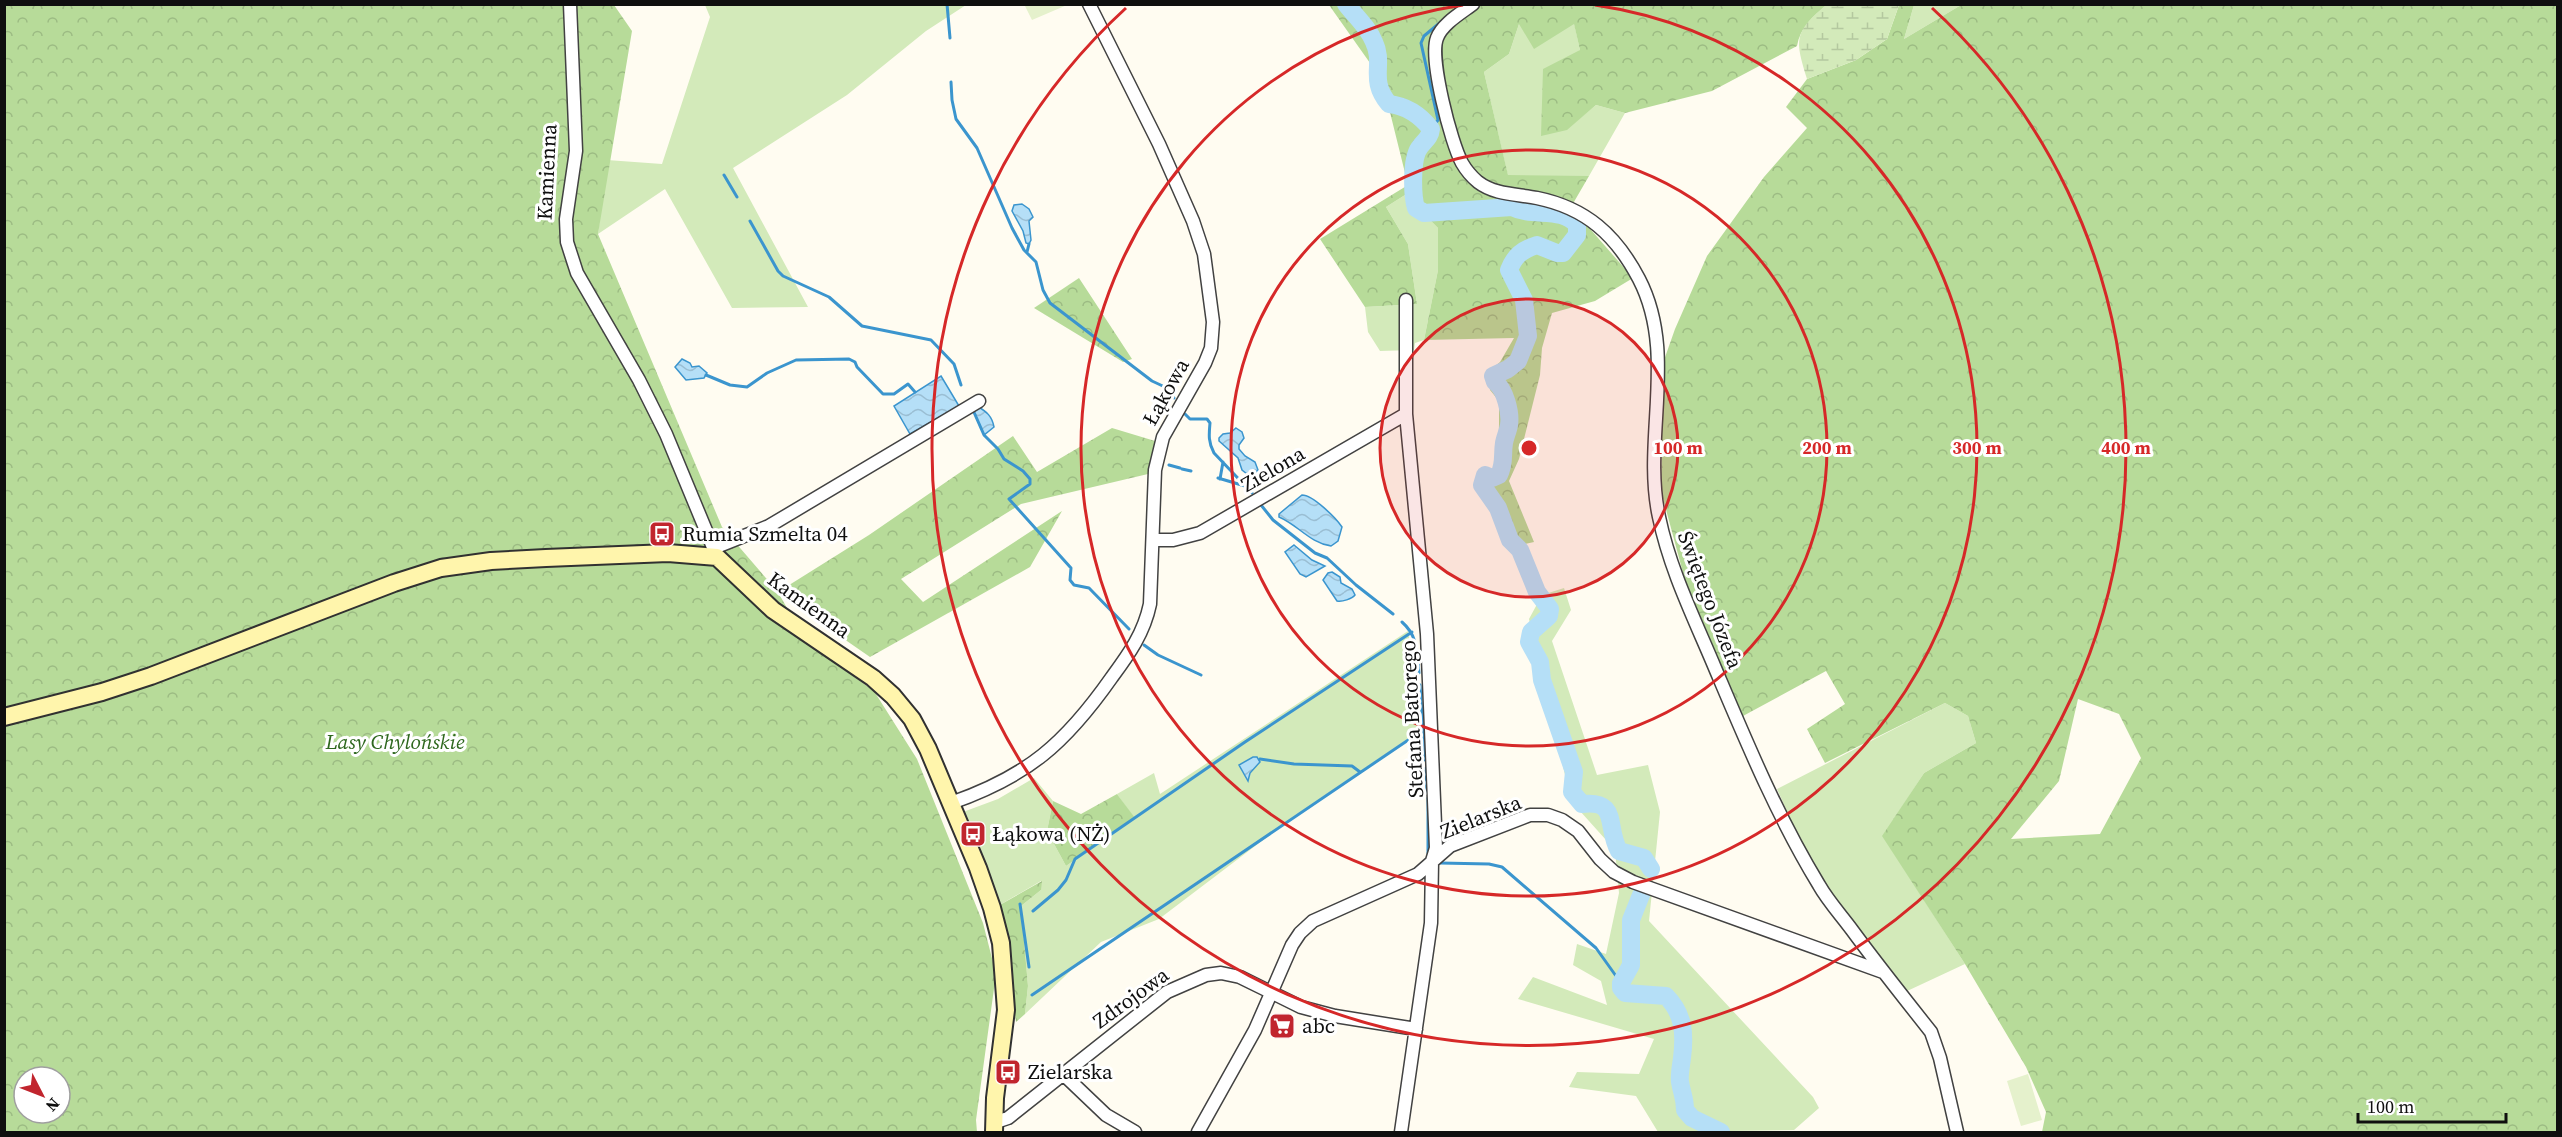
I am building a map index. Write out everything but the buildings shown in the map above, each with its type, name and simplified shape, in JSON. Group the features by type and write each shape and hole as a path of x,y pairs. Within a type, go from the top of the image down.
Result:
{"street":[{"name":"Kamienna","path":"570,4 576,151 566,219 567,242 577,273 639,380 666,434 716,553 773,610 873,678 893,696 912,719 951,803 992,908 1004,960 1005,1020 993,1128"},
{"name":"Łąkowa","path":"951,803 981,793 1028,768 1057,745 1104,688 1135,645 1146,625 1150,604 1155,470 1163,437 1205,363 1211,348 1213,322 1204,254 1193,221 1159,144 1089,4"},
{"name":"Świętego Józefa","path":"1473,4 1441,30 1435,45 1441,90 1453,140 1462,164 1471,176 1490,189 1564,205 1582,213 1607,234 1638,277 1652,316 1660,364 1655,447 1655,490 1658,514 1681,588 1767,789 1820,888 1931,1032 1940,1058 1957,1132"},
{"name":"Stefana Batorego","path":"1401,1132 1431,923 1432,861 1437,848 1422,568 1406,414 1406,300"},
{"path":"4,717 102,692 151,676 394,583 441,568 491,561 546,558 716,553 769,526 979,401"},
{"name":"Zielona","path":"1153,540 1173,540 1200,533 1406,414"},
{"name":"Zielarska","path":"1198,1132 1237,1066 1292,945 1312,921 1418,874 1450,846 1530,815 1548,815 1562,820 1578,831 1600,859 1614,872 1633,882 1883,972"},
{"name":"Zdrojowa","path":"993,1128 1167,992 1185,982 1206,975 1221,973 1240,977 1301,1006 1335,1016 1416,1029"},
{"path":"1063,1074 1106,1115 1135,1132"}],"green space":[{"path":"1028,4 1067,5 1032,20 1025,6"},
{"path":"1827,4 1899,5 1887,39 1856,60 1807,79 1800,54 1800,37 1808,22"},
{"name":"Lasy Chylońskie","path":"5,5 614,5 632,31 598,234 722,527 778,592 869,535 1013,436 1037,472 1112,428 1155,441 1148,474 1021,504 901,579 923,602 1062,511 1030,567 870,657 779,594 807,643 874,691 917,759 983,923 996,974 976,1120 977,1132 5,1132"},
{"path":"705,5 966,5 926,31 847,95 733,168 808,307 732,308 665,189 598,234 607,160 662,164 710,17"},
{"path":"1329,5 1827,5 1808,23 1797,46 1712,91 1625,113 1596,105 1567,130 1541,136 1543,69 1580,50 1574,24 1534,49 1519,24 1509,54 1484,72 1508,175 1589,176 1571,207 1633,278 1595,301 1552,313 1542,348 1540,375 1519,459 1509,481 1534,542 1525,544 1500,523 1487,484 1498,462 1499,424 1499,401 1490,390 1488,372 1500,362 1514,338 1424,340 1438,270 1438,228 1429,219 1421,216 1405,195 1386,207 1408,244 1417,304 1365,307 1320,239 1408,185 1382,80"},
{"path":"1899,5 1914,5 1904,39 1961,5 2557,5 2557,1132 2042,1132 2046,1112 2026,1067 1965,964 1882,836 1924,773 1976,743 1968,716 1945,703 1825,763 1807,729 1845,704 1826,671 1743,716 1685,580 1661,491 1663,363 1675,329 1707,256 1764,177 1807,128 1786,107 1807,79 1856,60 1887,39","holes":["2078,699 2119,714 2141,758 2100,834 2011,839 2059,781"]},
{"path":"1914,5 1961,5 1904,39"},
{"path":"1574,23 1580,50 1541,135 1567,129 1596,105 1625,113 1589,176 1508,176 1484,72 1509,54 1519,24"},
{"path":"1405,195 1421,216 1429,219 1438,228 1438,270 1424,340 1415,343 1414,350 1380,351 1368,332 1365,307 1417,304 1408,244 1386,207"},
{"path":"1079,278 1132,359 1123,362 1034,308"},
{"path":"1564,588 1571,610 1552,641 1597,775 1648,765 1660,812 1649,921 1813,1097 1819,1108 1794,1130 1658,1132 1636,1096 1569,1087 1577,1072 1639,1074 1654,1039 1518,999 1533,977 1607,1005 1601,981 1573,965 1577,944 1606,954 1619,893 1615,850 1571,801 1529,619 1542,595"},
{"path":"1408,631 1424,728 1296,815 1159,919 1101,942 1025,1014 1028,986 1021,906 1041,890 1041,881 998,906 963,812 998,799 1034,778 1053,801 1047,831 1066,866 1134,818 1117,794 1154,773 1160,794"},
{"path":"1945,703 1968,716 1976,743 1924,773 1883,836 1965,964 1905,992 1827,887 1799,838 1777,789"},
{"path":"1117,794 1135,818 1066,866 1047,831 1053,801 1081,814"},
{"path":"1042,881 1041,890 1021,906 1028,986 1025,1014 1016,1022 998,906"},
{"path":"2028,1074 2042,1120 2021,1126 2007,1081"}],"water":[{"path":"1022,204 1029,209 1033,217 1029,221 1031,240 1029,244 1026,243 1023,231 1012,211 1014,205"},
{"path":"682,359 690,363 692,367 699,366 707,373 704,378 686,380 675,367"},
{"path":"941,376 959,406 910,434 894,406"},
{"path":"977,406 989,415 994,427 984,435 973,410"},
{"path":"1236,428 1242,432 1244,438 1239,449 1255,462 1258,470 1251,477 1242,470 1238,458 1219,441 1223,434 1230,433"},
{"path":"1302,495 1318,503 1342,527 1338,541 1331,546 1310,538 1279,517 1279,514"},
{"path":"1294,545 1312,560 1325,566 1306,577 1300,574 1285,552"},
{"path":"1332,572 1340,577 1341,583 1352,589 1354,596 1347,600 1337,601 1323,580 1328,573"},
{"path":"1257,757 1260,762 1250,773 1248,781 1239,765"}],"waterway":[{"path":"947,4 950,38"},
{"path":"1346,4 1374,42 1378,58 1379,87 1389,104 1413,112 1431,129 1415,157 1413,180 1416,208 1424,213 1512,207 1529,212 1563,216 1571,219 1577,225 1577,235 1563,253 1537,245 1520,254 1509,270 1524,300 1528,336 1518,361 1493,376 1506,402 1509,425 1504,443 1501,471 1499,475 1492,478 1485,475 1482,485 1498,508 1510,540 1520,550 1537,592 1550,609 1549,616 1531,632 1529,642 1540,662 1542,680 1574,772 1572,792 1582,804 1602,806 1610,817 1619,851 1644,858 1651,869"},
{"path":"1431,129 1438,120 1421,43 1424,36 1442,21"},
{"path":"951,82 956,119 977,148 1024,250 1036,262 1043,290 1050,303 1152,381 1167,388 1174,398"},
{"path":"724,175 737,197"},
{"path":"750,221 783,276 829,297 862,326 931,340 954,364 961,385"},
{"path":"1027,252 1029,244"},
{"path":"706,375 730,385 747,387 767,373 796,360 849,359 855,362 883,394 894,394 908,384 915,392"},
{"path":"973,410 984,435 1004,459 1023,471 1030,479 1030,484 1009,499 1071,568 1070,580 1074,585 1089,588 1129,629"},
{"path":"1185,414 1190,419 1207,419 1210,423 1210,442 1214,453 1252,493"},
{"path":"1220,479 1223,462"},
{"path":"1169,465 1180,468"},
{"path":"1182,469 1191,471"},
{"path":"1218,478 1245,486"},
{"path":"1261,505 1273,520 1315,553 1327,558 1356,585 1393,614"},
{"path":"1402,622 1414,639 1419,673"},
{"path":"1033,911 1058,890 1066,880 1075,859 1245,742 1412,632"},
{"path":"1144,645 1158,655 1201,675"},
{"path":"1420,685 1425,760"},
{"path":"1032,995 1423,730"},
{"path":"1260,759 1294,764 1352,766 1360,772"},
{"path":"1426,768 1427,792"},
{"path":"1428,798 1428,853"},
{"path":"1440,863 1489,864 1502,867 1596,948 1621,983"},
{"path":"1641,895 1631,920 1631,965 1621,983 1621,988 1625,993 1666,996 1677,1010 1683,1033 1680,1079 1685,1110 1692,1118 1721,1132"},
{"path":"1020,904 1029,967"}],"place":[{"name":"Rumia Szmelta 04","path":"662,534"},
{"name":"Łąkowa (NŻ)","path":"973,834"},
{"name":"abc","path":"1282,1026"},
{"name":"Zielarska","path":"1008,1072"}]}
